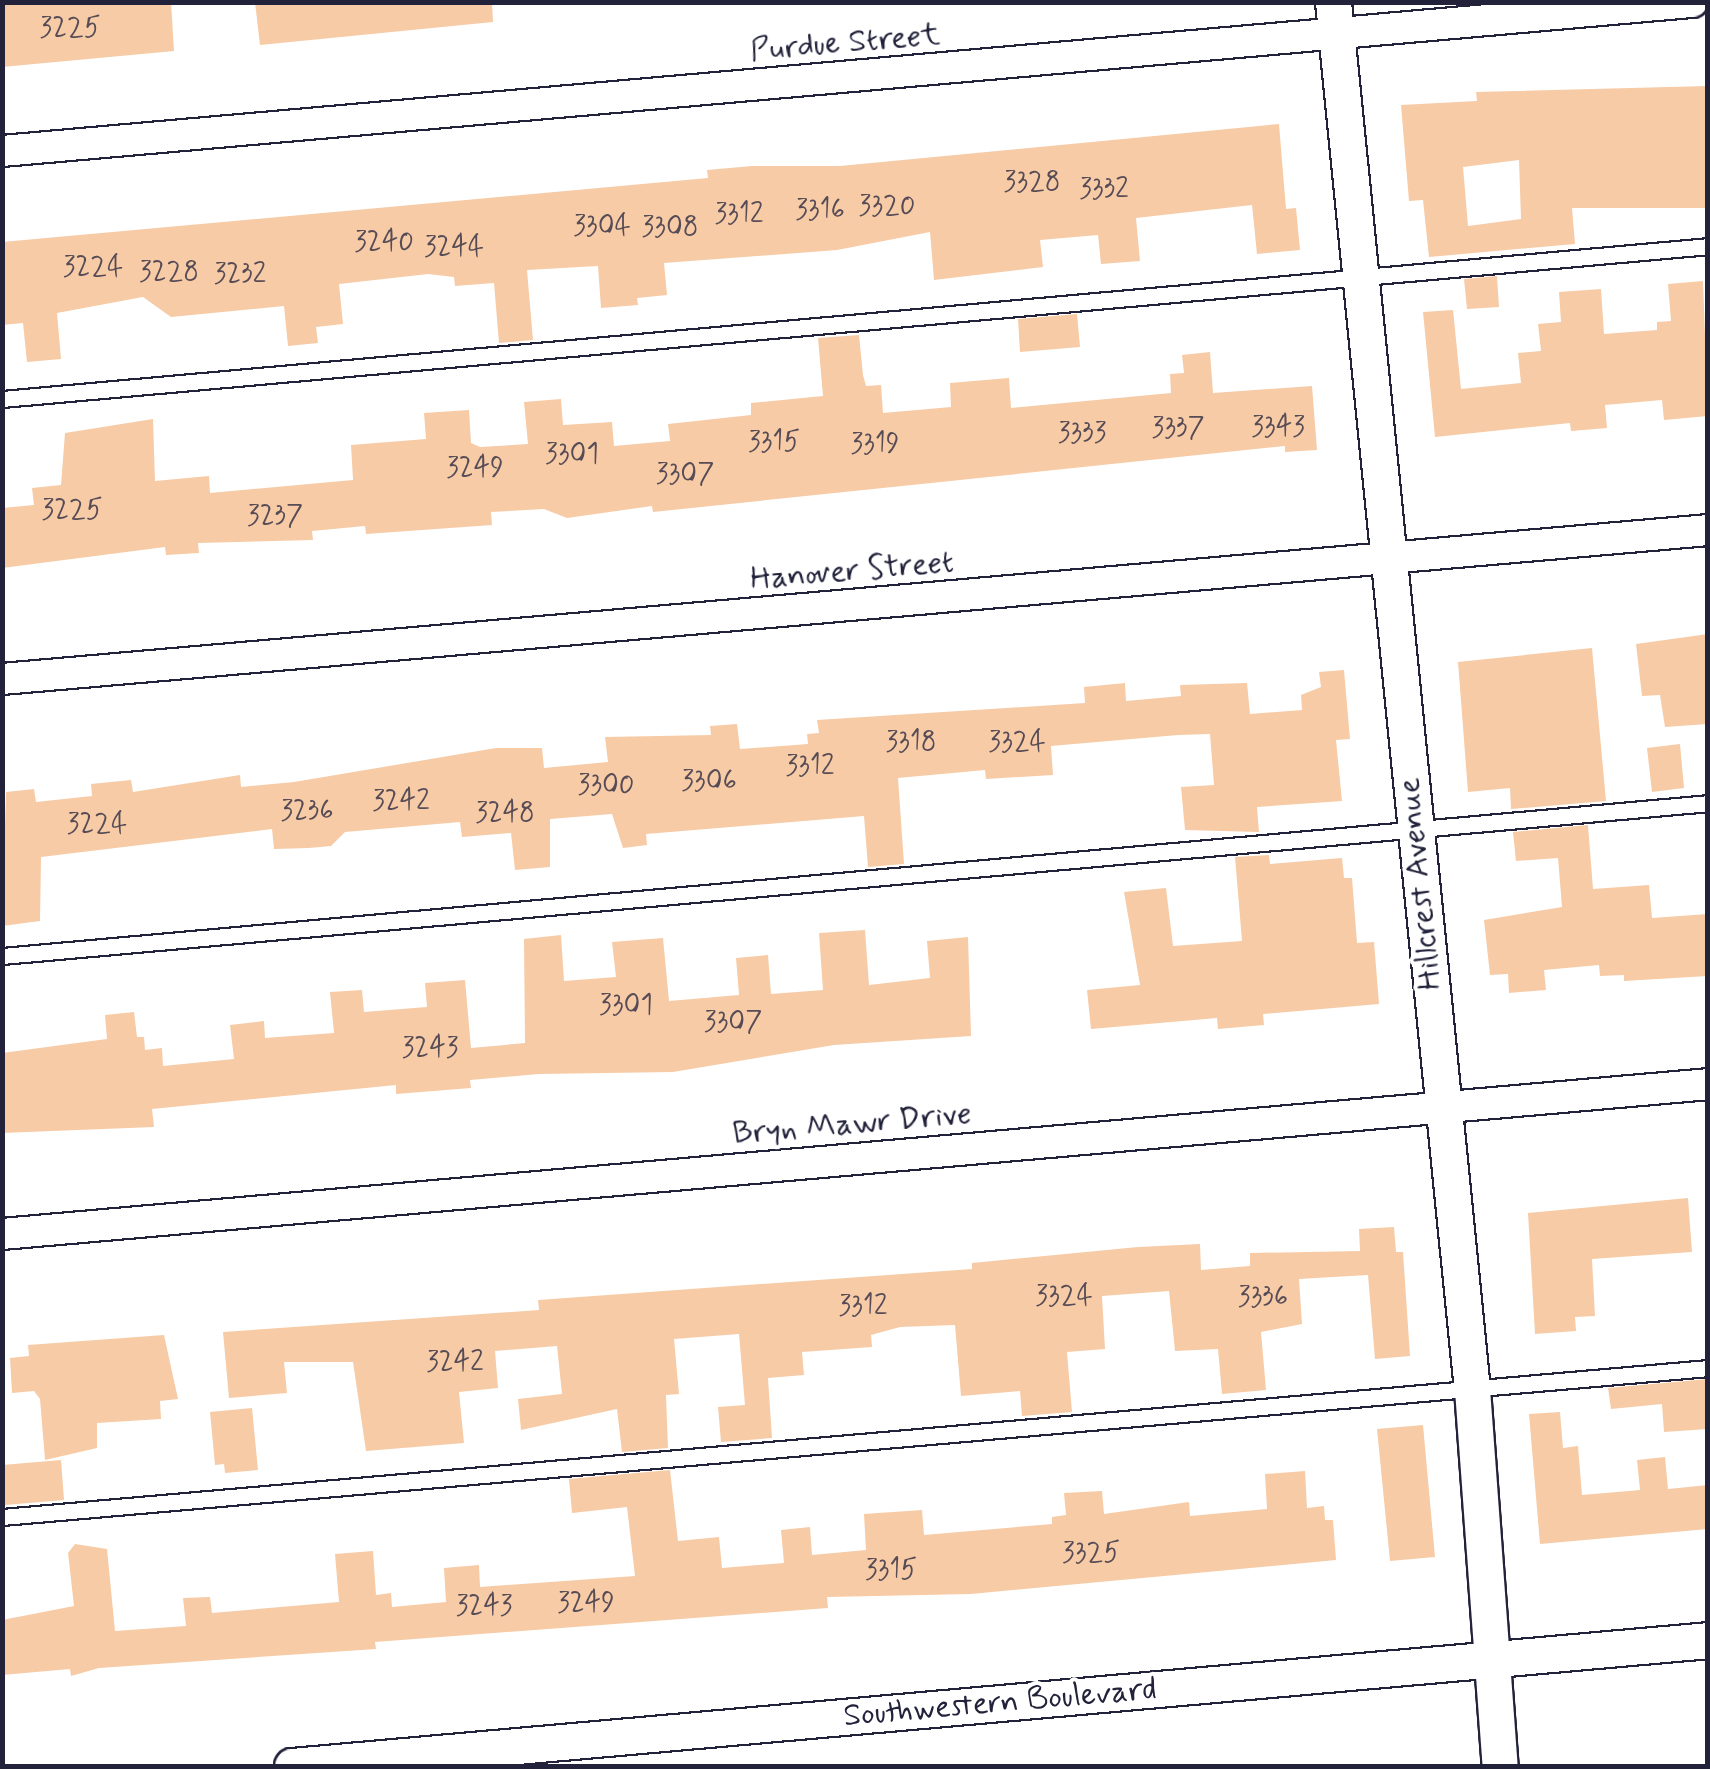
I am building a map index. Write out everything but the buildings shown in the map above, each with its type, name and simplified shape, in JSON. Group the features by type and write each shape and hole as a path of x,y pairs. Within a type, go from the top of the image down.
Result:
{"street":[{"name":"Purdue Street","path":"2,151 1335,19 1692,2"},
{"name":"Hillcrest Avenue","path":"1335,19 1413,830 1472,1389 1500,1766"},
{"name":"Hanover Street","path":"2,679 1708,530"},
{"name":"Bryn Mawr Drive","path":"2,1234 1708,1084"},
{"name":"Southwestern Boulevard","path":"292,1766 1708,1640"}],"lane":[{"path":"2,399 1708,246"},
{"path":"2,956 1708,803"},
{"path":"2,1517 1708,1368"}]}
